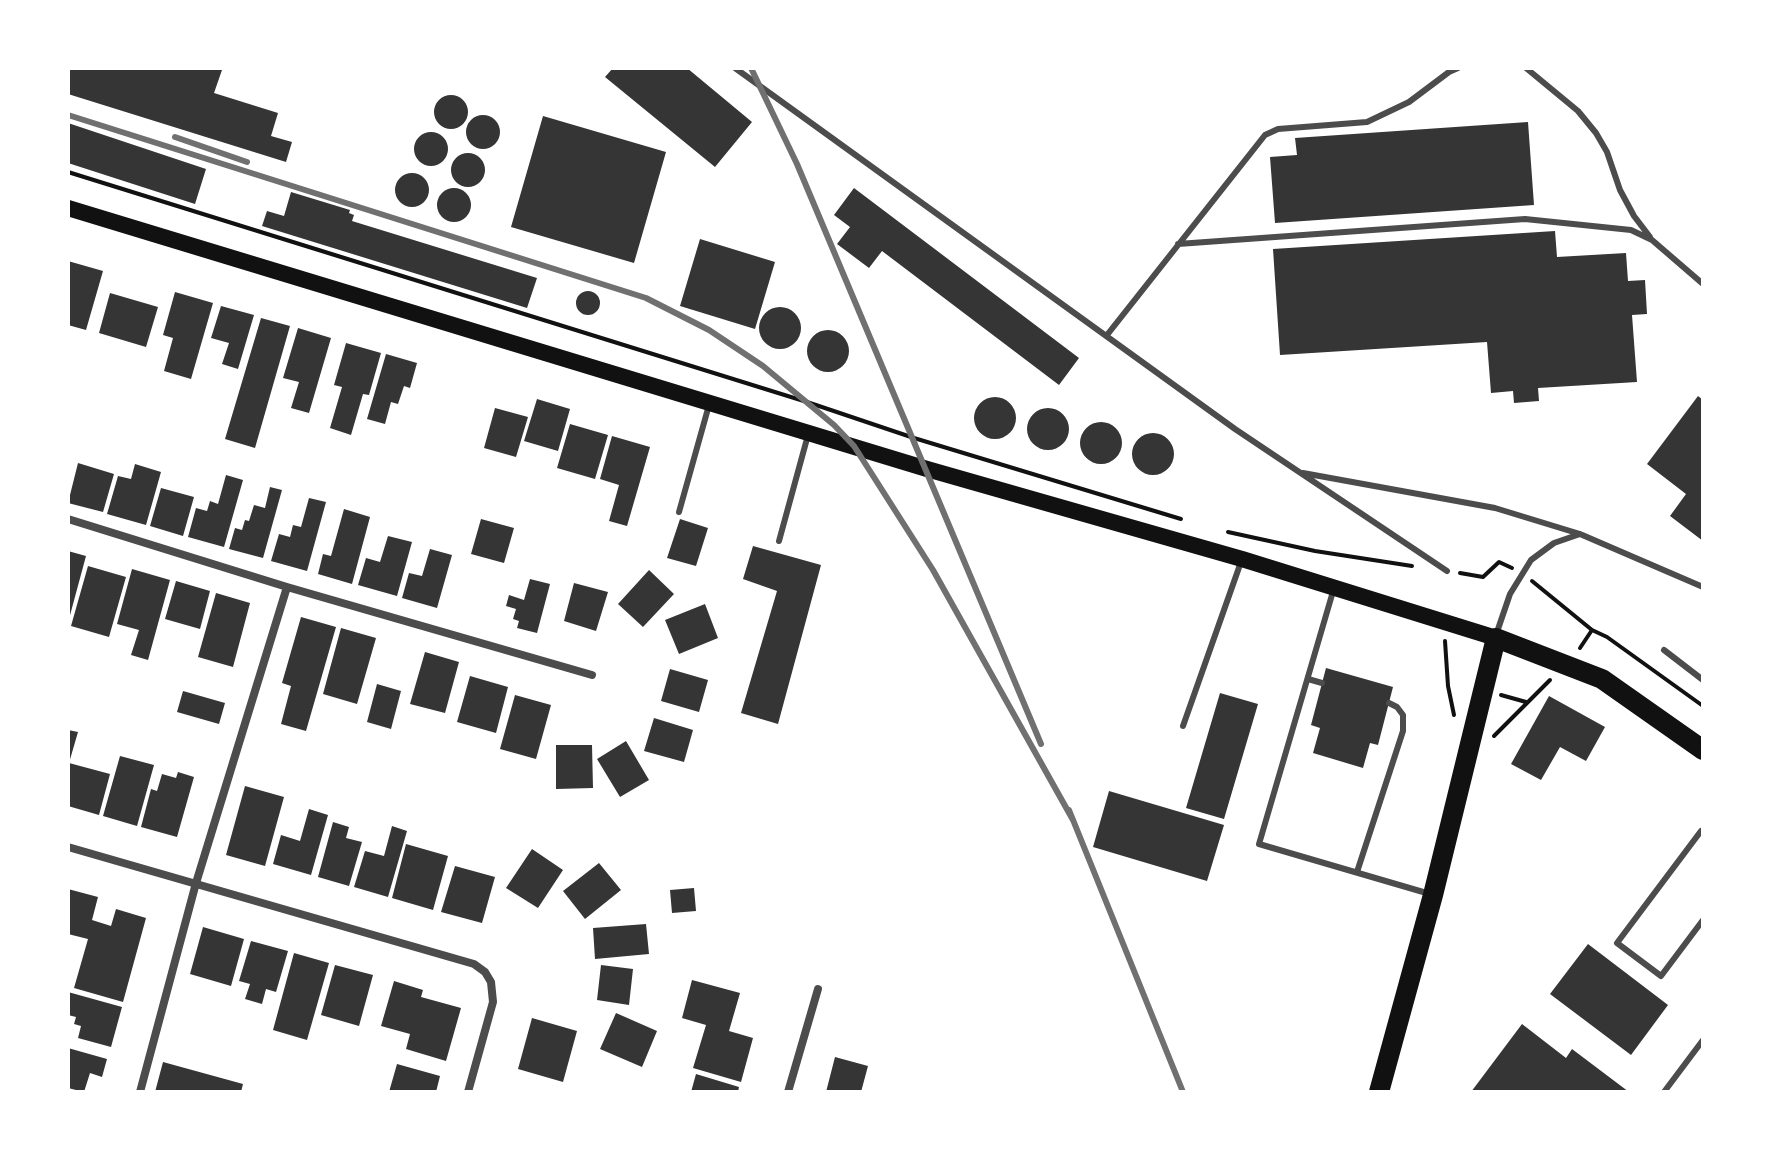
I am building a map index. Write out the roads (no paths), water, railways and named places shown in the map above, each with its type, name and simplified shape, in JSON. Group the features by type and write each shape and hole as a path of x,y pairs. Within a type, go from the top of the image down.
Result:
{"main road":[{"path":"68,208 927,469 1242,559 1496,638 1602,679 1703,750"},
{"path":"1379,1092 1433,895 1496,638"}],"street":[{"path":"68,519 287,587 592,675"},
{"path":"140,1092 196,883 287,587"},
{"path":"68,847 474,964 485,972 491,982 493,1002 468,1092"},
{"path":"788,1092 818,989"}],"lane":[{"path":"735,68 1299,473 1447,571"},
{"path":"1107,335 1265,135 1278,129 1367,122 1409,102 1458,68"},
{"path":"1526,68 1578,111 1607,152 1620,190 1634,216 1652,240 1703,284"},
{"path":"1178,244 1525,219 1631,230 1652,240"},
{"path":"679,512 710,402"},
{"path":"779,541 808,432"},
{"path":"1299,473 1495,508 1580,534 1703,587"},
{"path":"1496,638 1510,594 1531,560 1554,543 1580,534"},
{"path":"1183,726 1242,559"},
{"path":"1334,588 1259,844 1433,895"},
{"path":"1664,650 1703,680"},
{"path":"1308,679 1322,683"},
{"path":"1357,872 1403,731 1403,715 1389,703"},
{"path":"1703,833 1701,831 1617,943 1661,976 1703,920"},
{"path":"1664,1092 1703,1040"}],"railway":[{"path":"751,68 797,164 1041,744"},
{"path":"68,115 646,298 709,330 763,366 834,425 854,446 933,570 1073,820"},
{"path":"175,137 247,162"},
{"path":"1069,810 1183,1092"}]}
